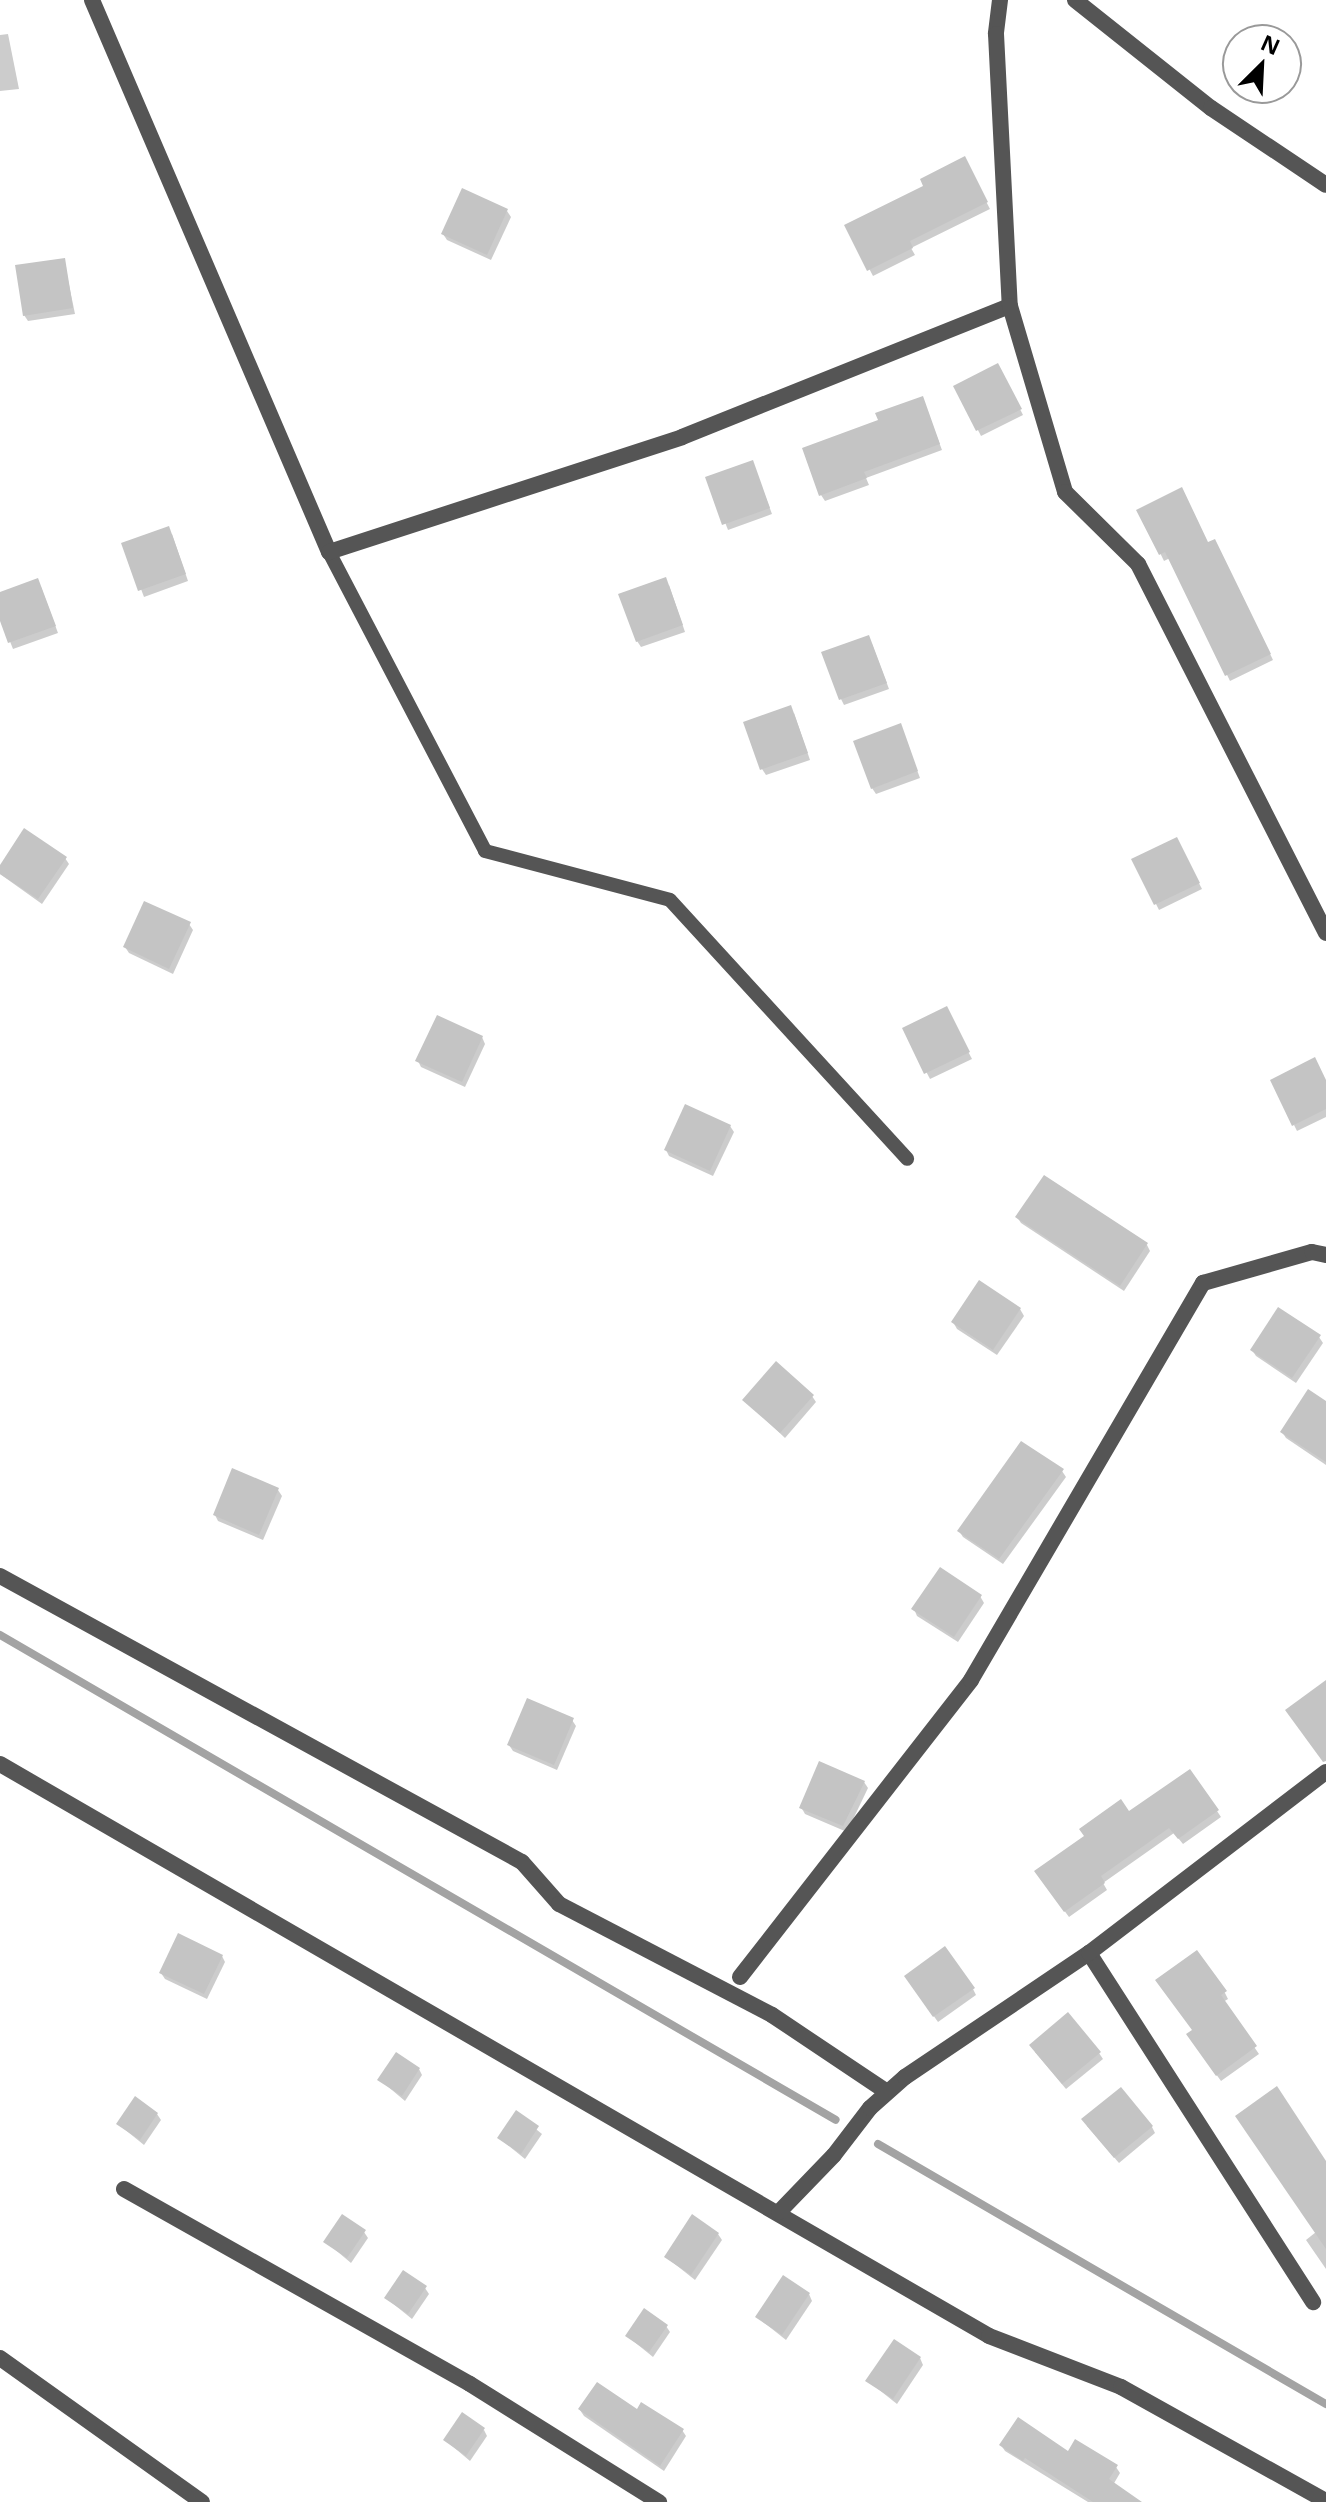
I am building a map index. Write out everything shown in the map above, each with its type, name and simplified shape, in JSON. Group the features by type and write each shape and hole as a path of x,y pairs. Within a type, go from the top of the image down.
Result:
{"street":[{"path":"92,0 329,552 682,437 1010,306"},
{"path":"1000,0 996,34 1010,306 1065,492 1138,564 1326,933"},
{"path":"1075,0 1211,108 1326,185"},
{"path":"740,1977 971,1680 1203,1283 1312,1252 1326,1255"},
{"path":"0,1576 522,1862 559,1904 772,2015 887,2092"},
{"path":"0,1764 989,2336 1121,2387 1326,2501"},
{"path":"779,2212 887,2092 1089,1953 1326,1772"},
{"path":"1089,1953 1313,2302"},
{"path":"124,2189 470,2384 659,2502"},
{"path":"0,2358 202,2502"}],"lane":[{"path":"329,552 485,851 670,900 907,1159"}],"building":[{"path":"965,156 988,202 910,241 913,248 867,271 844,225 923,186 920,179"},
{"path":"462,188 508,209 487,255 441,234"},
{"path":"65,258 73,308 23,316 15,265"},
{"path":"998,363 1022,409 976,431 953,386"},
{"path":"923,396 940,444 864,472 867,478 819,496 802,448 878,420 875,413"},
{"path":"753,460 770,508 722,525 705,477"},
{"path":"1182,487 1208,542 1215,539 1271,654 1225,676 1165,552 1159,555 1136,510"},
{"path":"169,526 186,574 138,591 121,543"},
{"path":"666,577 683,625 636,642 618,594"},
{"path":"38,578 56,626 8,643 0,621 0,592"},
{"path":"869,635 887,683 839,700 821,652"},
{"path":"791,705 808,753 760,770 743,722"},
{"path":"901,723 918,771 871,789 853,741"},
{"path":"24,828 67,857 38,899 0,874 0,865"},
{"path":"1177,837 1200,883 1154,905 1131,859"},
{"path":"144,901 191,922 169,969 123,947"},
{"path":"947,1006 970,1052 924,1074 902,1028"},
{"path":"437,1015 483,1036 462,1082 415,1061"},
{"path":"1315,1057 1326,1080 1326,1109 1292,1126 1270,1080"},
{"path":"685,1104 731,1125 710,1171 664,1150"},
{"path":"1044,1175 1148,1243 1120,1286 1015,1217"},
{"path":"979,1280 1021,1308 993,1350 951,1322"},
{"path":"1278,1307 1321,1335 1292,1378 1250,1350"},
{"path":"776,1361 814,1395 780,1433 742,1400"},
{"path":"1308,1389 1326,1401 1326,1462 1280,1432"},
{"path":"1021,1441 1064,1469 999,1559 957,1531"},
{"path":"232,1468 279,1488 259,1535 213,1515"},
{"path":"940,1567 982,1595 954,1637 911,1609"},
{"path":"1326,1680 1326,1761 1323,1762 1285,1710"},
{"path":"527,1698 574,1718 554,1765 507,1745"},
{"path":"819,1761 865,1781 843,1826 799,1808"},
{"path":"1190,1769 1219,1810 1178,1839 1169,1828 1101,1876 1105,1883 1064,1912 1034,1871 1084,1836 1079,1829 1121,1799 1129,1811"},
{"path":"178,1933 223,1955 204,1994 159,1973"},
{"path":"945,1946 975,1988 933,2017 904,1976"},
{"path":"1197,1950 1227,1991 1221,1995 1257,2046 1216,2076 1186,2034 1192,2030 1155,1980"},
{"path":"1068,2012 1101,2052 1062,2084 1029,2045"},
{"path":"396,2052 420,2068 402,2096 377,2080"},
{"path":"1277,2086 1326,2161 1326,2249 1235,2116"},
{"path":"1121,2087 1153,2126 1114,2158 1081,2119"},
{"path":"135,2096 158,2113 140,2140 116,2124"},
{"path":"516,2110 539,2126 521,2154 497,2138"},
{"path":"342,2214 366,2230 347,2258 323,2242"},
{"path":"692,2214 719,2233 691,2275 664,2257"},
{"path":"403,2270 427,2286 408,2314 384,2298"},
{"path":"783,2275 810,2293 782,2335 755,2317"},
{"path":"644,2308 668,2325 649,2352 625,2336"},
{"path":"894,2339 921,2357 893,2399 865,2381"},
{"path":"597,2382 637,2409 641,2402 684,2429 660,2466 578,2409"},
{"path":"462,2412 485,2428 466,2456 443,2440"},
{"path":"1018,2417 1068,2451 1075,2439 1118,2465 1109,2479 1142,2502 1093,2502 999,2445"}],"waterway":[{"path":"0,1635 836,2120"},
{"path":"878,2144 1326,2404"}]}
